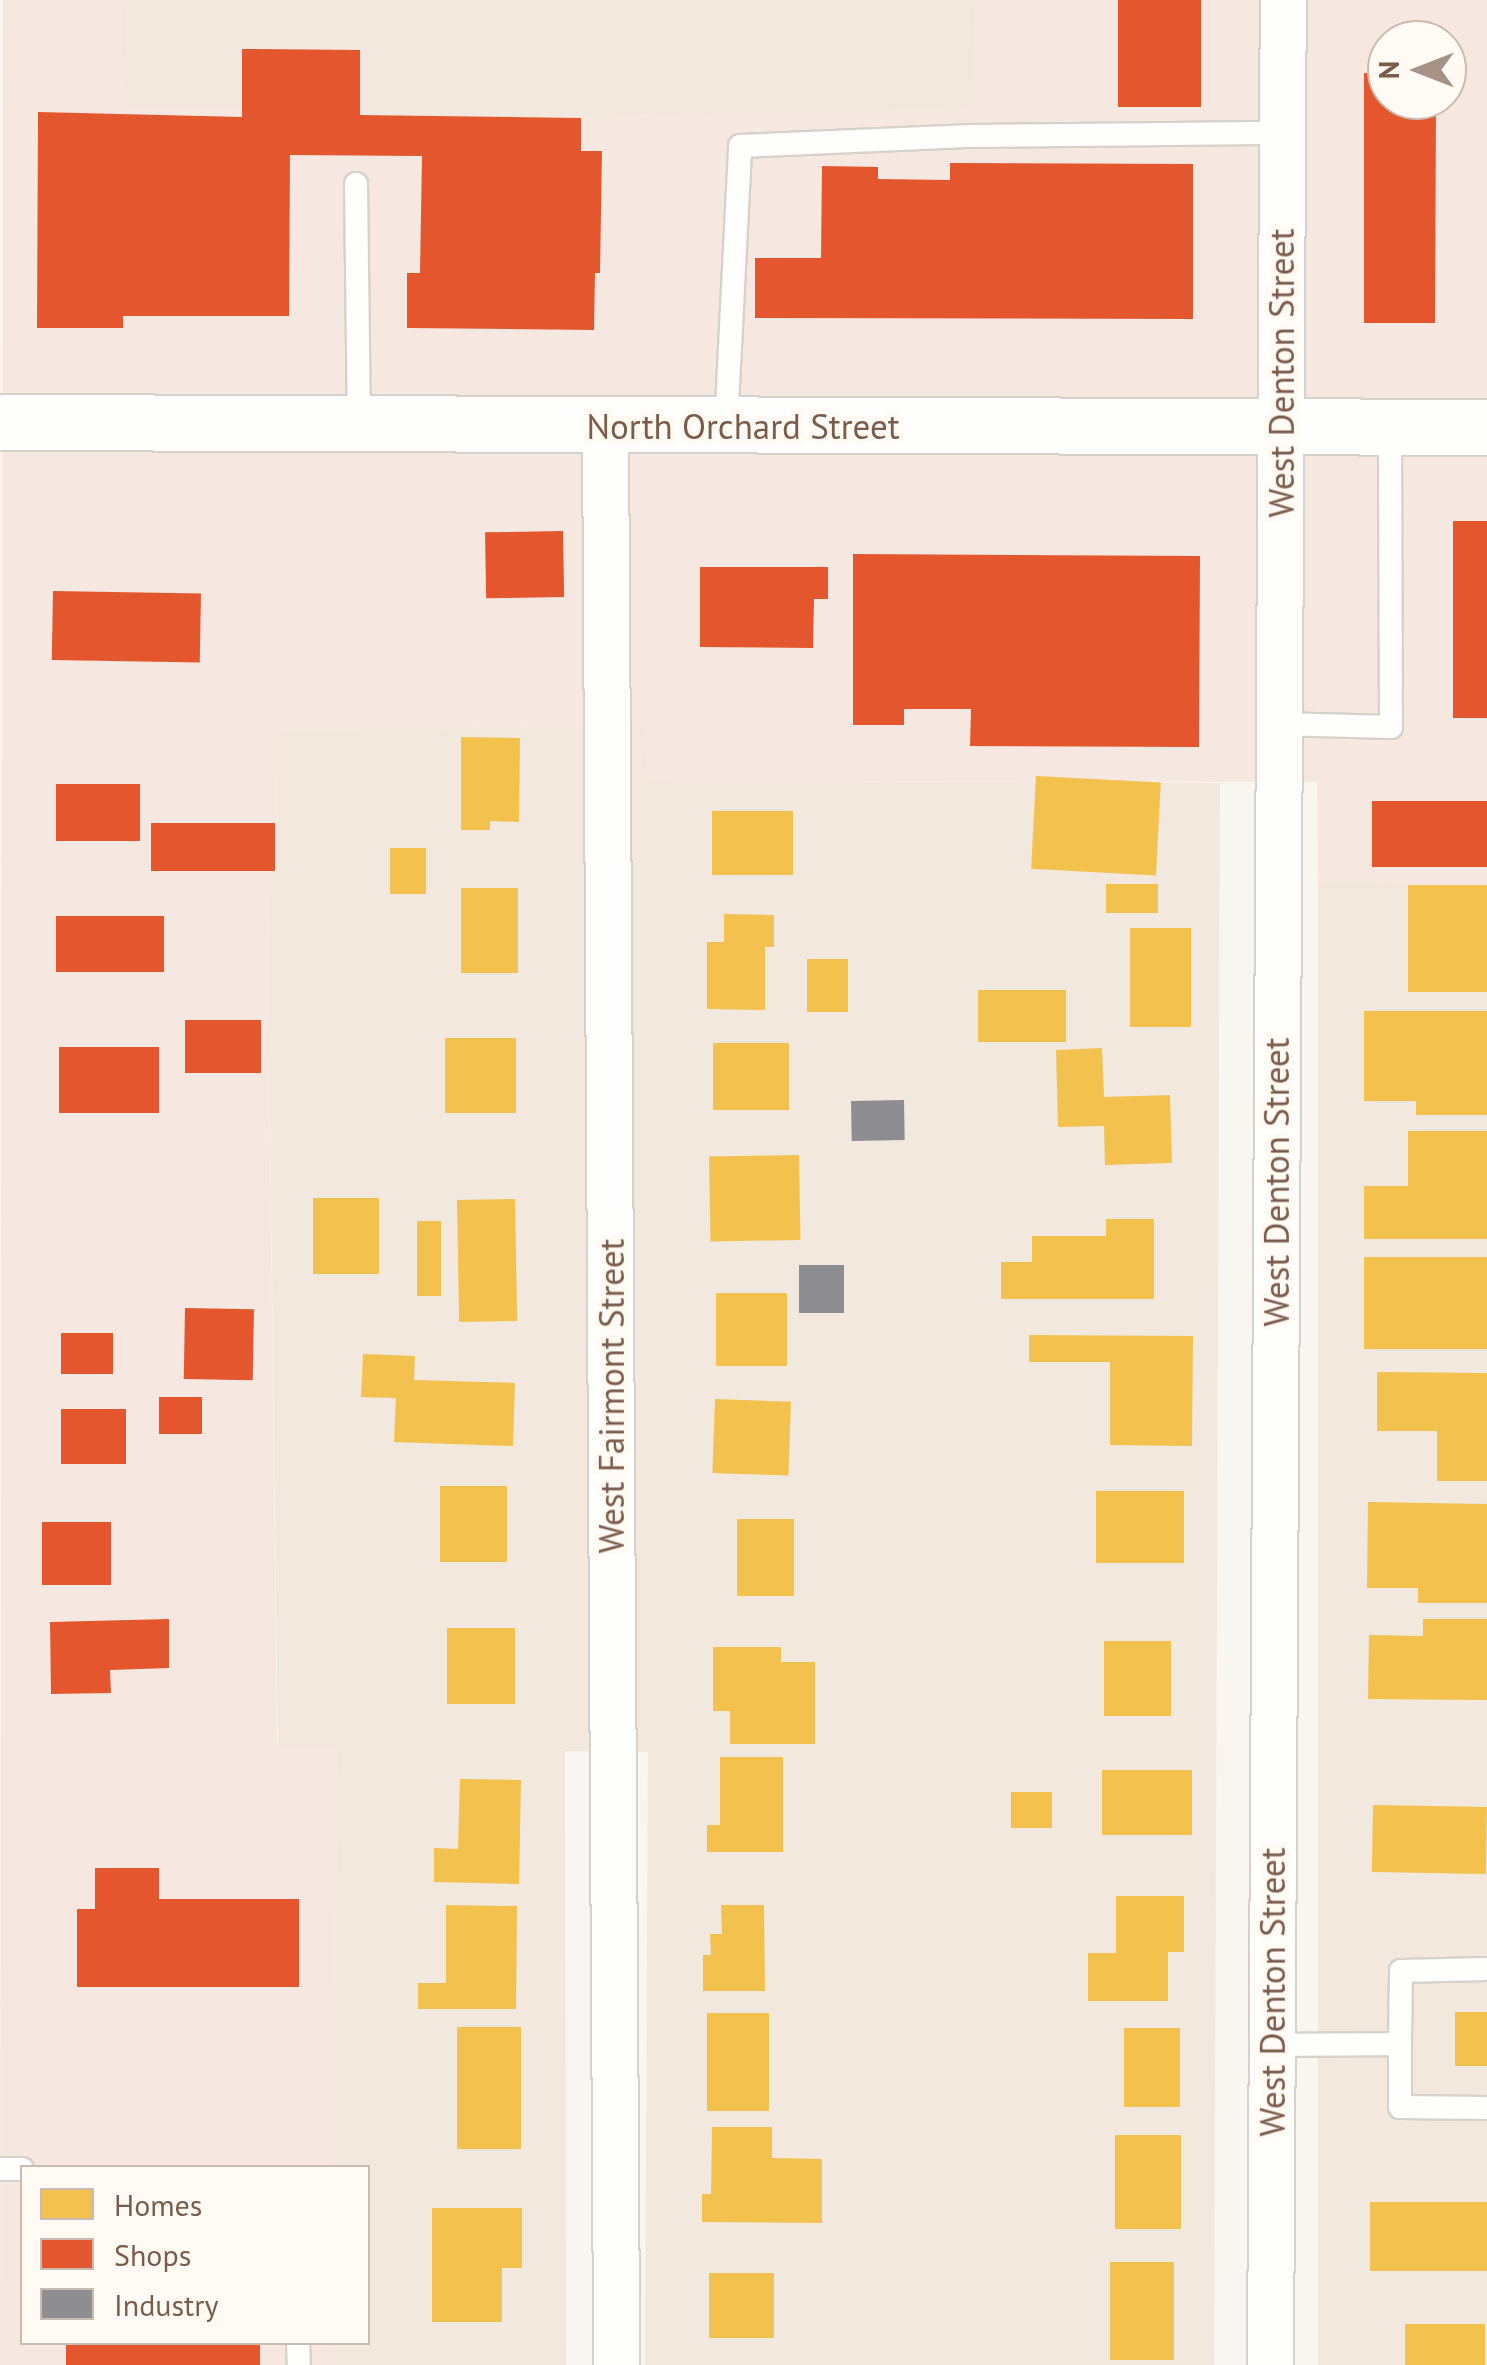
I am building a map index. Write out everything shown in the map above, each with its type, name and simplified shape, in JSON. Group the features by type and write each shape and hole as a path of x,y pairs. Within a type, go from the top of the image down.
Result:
{"main road":[{"name":"North Orchard Street","path":"0,422 1487,427"}],"street":[{"name":"West Denton Street","path":"1270,2365 1283,0"},
{"name":"West Fairmont Street","path":"605,426 616,2365"}],"lane":[{"path":"726,426 740,146 972,136 1282,132"},
{"path":"356,184 359,424"},
{"path":"1279,724 1390,726 1390,427"},
{"path":"1487,1970 1401,1971 1400,2044 1400,2107 1487,2108"},
{"path":"1272,2046 1400,2044"}],"shaded area":[{"path":"3,0 121,0 123,107 241,107 242,49 360,50 361,115 581,118 973,109 975,0 1487,0 1487,883 1318,882 1317,782 648,781 646,726 277,730 278,871 267,874 277,1747 337,1748 334,2165 20,2165 20,2345 333,2345 333,2365 0,2365"},
{"path":"121,0 975,0 974,109 581,118 360,115 242,50 242,107 123,107"},
{"path":"647,726 648,781 1220,783 1214,2365 645,2365 648,1752 565,1751 566,2365 333,2365 333,2345 370,2345 370,2165 334,2165 337,1749 278,1748 267,873 278,871 277,730"},
{"path":"1318,882 1487,882 1487,2365 1318,2365"}],"building: Homes":[{"path":"461,737 520,738 519,822 490,821 490,830 461,830"},
{"path":"1036,776 1161,783 1156,875 1031,869"},
{"path":"712,811 793,811 793,875 712,875"},
{"path":"390,848 426,848 426,894 390,894"},
{"path":"1106,884 1158,884 1158,913 1106,913"},
{"path":"1408,885 1487,885 1487,992 1408,992"},
{"path":"461,888 518,888 518,973 461,973"},
{"path":"724,914 774,915 774,947 765,947 765,1010 707,1009 707,942 724,942"},
{"path":"1130,928 1191,928 1191,1027 1130,1027"},
{"path":"807,959 848,959 848,1012 807,1012"},
{"path":"978,990 1066,990 1066,1042 978,1042"},
{"path":"1364,1011 1487,1011 1487,1115 1416,1115 1416,1101 1364,1101"},
{"path":"445,1038 516,1038 516,1113 445,1113"},
{"path":"713,1043 789,1043 789,1110 713,1110"},
{"path":"1102,1048 1104,1097 1170,1095 1172,1163 1105,1165 1104,1126 1058,1127 1056,1050"},
{"path":"1408,1131 1487,1131 1487,1239 1364,1239 1364,1186 1408,1186"},
{"path":"799,1155 800,1240 710,1242 709,1157"},
{"path":"313,1198 379,1198 379,1274 313,1274"},
{"path":"515,1199 517,1321 459,1322 457,1200"},
{"path":"1106,1219 1154,1219 1154,1299 1001,1299 1001,1262 1032,1262 1032,1236 1106,1236"},
{"path":"417,1221 441,1221 441,1296 417,1296"},
{"path":"1364,1257 1487,1257 1487,1349 1364,1349"},
{"path":"716,1293 787,1293 787,1366 716,1366"},
{"path":"1029,1335 1193,1336 1192,1446 1110,1445 1110,1362 1029,1362"},
{"path":"363,1354 415,1356 414,1380 515,1383 513,1446 394,1442 396,1398 361,1397"},
{"path":"1377,1372 1487,1373 1487,1481 1437,1481 1437,1431 1377,1431"},
{"path":"715,1399 791,1402 788,1476 712,1473"},
{"path":"440,1486 507,1486 507,1562 440,1562"},
{"path":"1096,1491 1184,1491 1184,1563 1096,1563"},
{"path":"1368,1502 1487,1504 1487,1603 1418,1603 1418,1588 1367,1588"},
{"path":"737,1519 794,1519 794,1596 737,1596"},
{"path":"1423,1619 1487,1619 1487,1700 1368,1699 1369,1635 1423,1636"},
{"path":"447,1628 515,1628 515,1704 447,1704"},
{"path":"1104,1641 1171,1641 1171,1716 1104,1716"},
{"path":"713,1647 781,1647 781,1662 815,1662 815,1744 730,1744 730,1711 713,1711"},
{"path":"720,1757 783,1757 783,1852 707,1852 707,1825 720,1825"},
{"path":"1102,1770 1192,1770 1192,1835 1102,1835"},
{"path":"460,1779 521,1780 519,1884 434,1882 434,1848 458,1849"},
{"path":"1011,1792 1052,1792 1052,1828 1011,1828"},
{"path":"1373,1805 1487,1807 1486,1874 1372,1872"},
{"path":"1116,1896 1184,1896 1184,1952 1168,1952 1168,2001 1088,2001 1088,1953 1116,1953"},
{"path":"446,1905 517,1906 516,2009 418,2009 418,1983 446,1983"},
{"path":"721,1905 764,1905 765,1991 703,1991 703,1955 711,1955 710,1934 722,1934"},
{"path":"1455,2012 1487,2012 1487,2066 1455,2066"},
{"path":"707,2013 769,2013 769,2111 707,2111"},
{"path":"457,2027 521,2027 521,2149 457,2149"},
{"path":"1124,2028 1180,2028 1180,2107 1124,2107"},
{"path":"712,2127 772,2127 772,2158 822,2159 822,2223 702,2222 702,2194 711,2194"},
{"path":"1115,2135 1181,2135 1181,2229 1115,2229"},
{"path":"1370,2202 1487,2202 1487,2271 1370,2271"},
{"path":"432,2208 522,2208 522,2268 502,2268 502,2322 432,2322"},
{"path":"1110,2262 1174,2262 1174,2360 1110,2360"},
{"path":"709,2273 774,2273 774,2338 709,2338"},
{"path":"1405,2324 1485,2324 1485,2365 1405,2365"}],"building: Shops":[{"path":"1118,0 1201,0 1201,107 1118,107"},
{"path":"242,49 360,50 360,115 581,118 581,151 602,151 600,273 595,273 594,330 407,328 407,273 420,273 422,156 290,155 289,316 123,316 123,328 37,328 38,112 242,117"},
{"path":"1367,73 1367,120 1436,120 1435,323 1364,323"},
{"path":"950,163 1193,164 1193,319 755,318 755,258 821,258 822,166 878,167 878,179 950,180"},
{"path":"1453,521 1487,521 1487,718 1453,718"},
{"path":"563,531 564,597 486,598 485,532"},
{"path":"853,554 1200,556 1199,747 970,746 971,709 904,709 904,725 853,725"},
{"path":"700,567 828,567 828,599 814,599 813,648 700,647"},
{"path":"53,591 201,594 200,663 52,660"},
{"path":"56,784 140,784 140,841 56,841"},
{"path":"1372,801 1487,801 1487,867 1372,867"},
{"path":"151,823 275,823 275,871 151,871"},
{"path":"56,916 164,916 164,972 56,972"},
{"path":"185,1020 261,1020 261,1073 185,1073"},
{"path":"59,1047 159,1047 159,1113 59,1113"},
{"path":"185,1308 254,1309 253,1380 184,1379"},
{"path":"61,1333 113,1333 113,1374 61,1374"},
{"path":"159,1397 202,1397 202,1434 159,1434"},
{"path":"61,1409 126,1409 126,1464 61,1464"},
{"path":"42,1522 111,1522 111,1585 42,1585"},
{"path":"169,1619 169,1668 110,1670 111,1693 51,1694 50,1622"},
{"path":"95,1868 159,1868 159,1899 299,1899 299,1987 77,1987 77,1909 95,1909"},
{"path":"66,2345 260,2345 260,2365 66,2365"}],"building: Industry":[{"path":"904,1100 905,1140 852,1141 851,1101"},
{"path":"799,1265 844,1265 844,1313 799,1313"}]}
